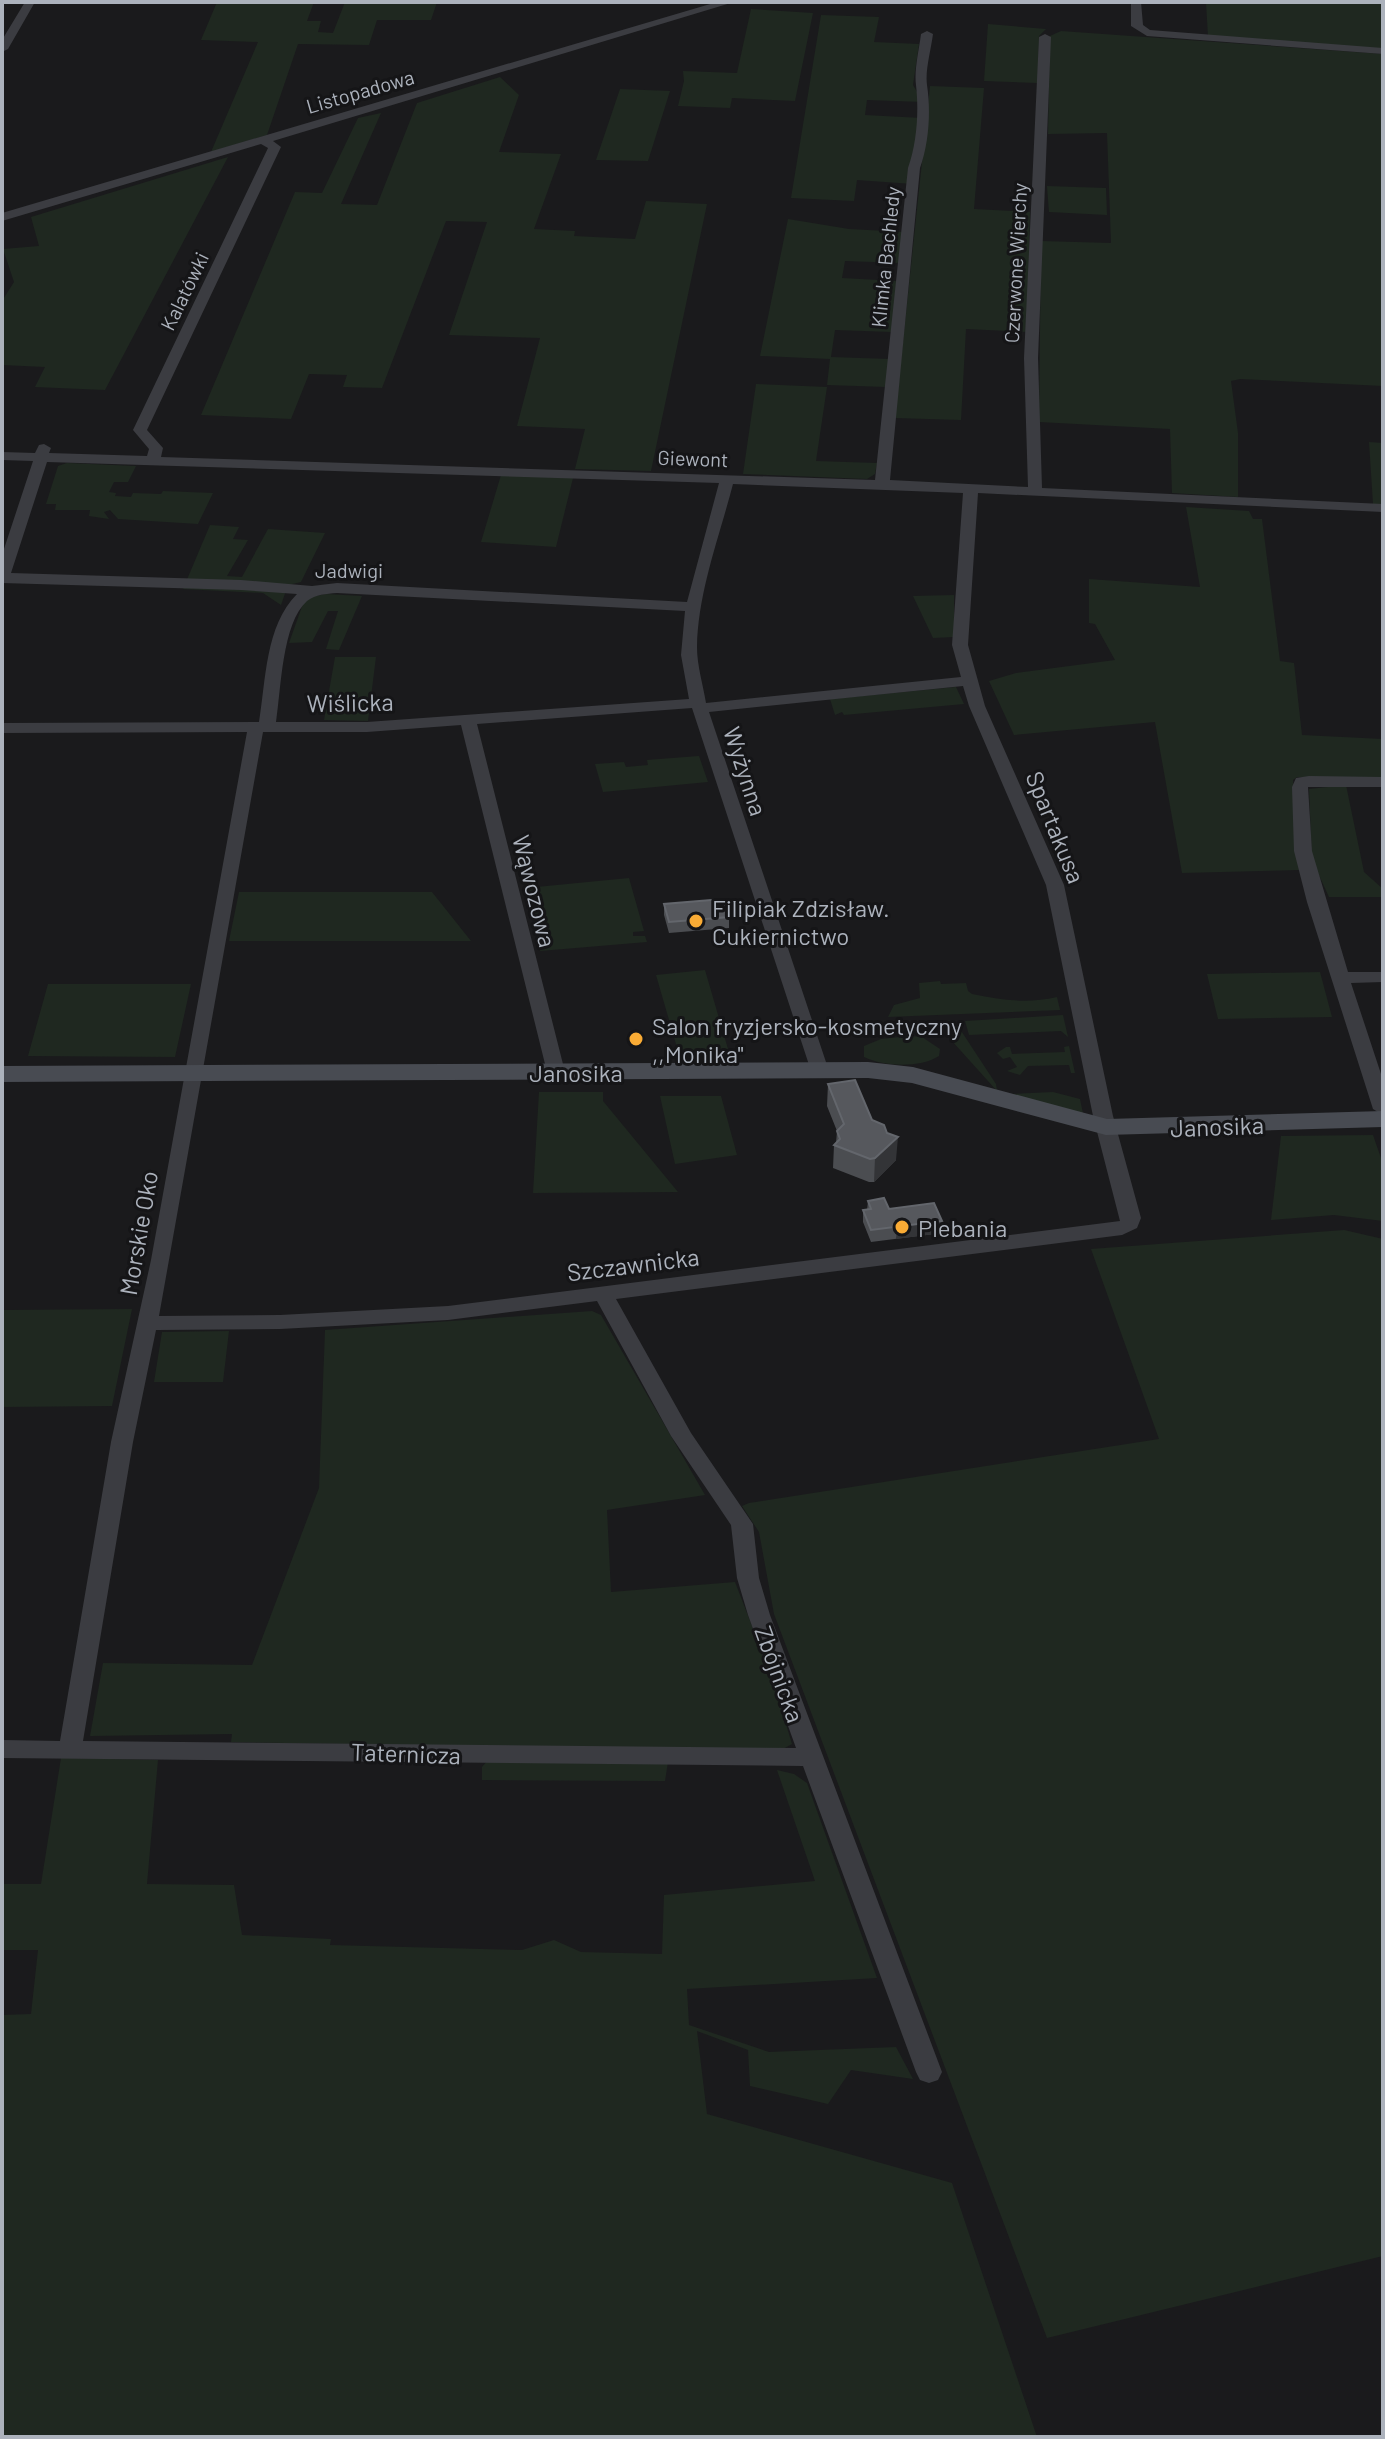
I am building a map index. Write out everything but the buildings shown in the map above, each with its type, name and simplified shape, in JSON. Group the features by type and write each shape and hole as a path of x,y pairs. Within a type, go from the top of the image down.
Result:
{"street":[{"path":"2,49 30,2"},
{"name":"Listopadowa","path":"2,217 729,2"},
{"path":"1136,2 1137,26 1147,33 1383,51"},
{"name":"Klimka Bachledy","path":"882,485 914,168 919,154 924,90 921,84 927,34"},
{"name":"Czerwone Wierchy","path":"1035,492 1031,358 1045,37"},
{"name":"Kalatówki","path":"153,461 156,448 140,430 275,147 263,140"},
{"path":"2,578 43,453"},
{"name":"Giewont","path":"2,456 43,453 153,461 727,479 1383,509"},
{"name":"Wyżynna","path":"727,479 695,607 689,649 699,705 820,1071"},
{"name":"Spartakusa","path":"971,489 964,553 960,645 977,706 1055,885 1106,1127 1131,1218 1130,1224 1122,1229"},
{"name":"Jadwigi","path":"2,578 241,585 312,591 337,588 695,607"},
{"name":"Morskie Oko","path":"70,1749 122,1442 148,1323 193,1074 262,726 285,628 295,602 301,595 312,591"},
{"name":"Wiślicka","path":"2,728 367,727 699,705 969,681"},
{"name":"Wąwozowa","path":"468,722 556,1072"},
{"path":"1383,782 1302,782 1303,851 1383,1109"},
{"path":"1340,978 1383,977"},
{"name":"Janosika","path":"2,1074 896,1072 1106,1127 1383,1119"},
{"name":"Szczawnicka","path":"148,1323 392,1317 505,1307 1122,1229"},
{"name":"Zbójnicka","path":"603,1293 682,1436 742,1524 752,1593 810,1757 862,1886 929,2072"},
{"name":"Taternicza","path":"2,1749 335,1750 705,1759 810,1757"}],"shaded area":[{"path":"217,2 314,2 307,21 321,21 318,32 333,33 345,2 437,2 431,20 377,20 369,45 298,44 267,135 211,152 258,42 201,40"},
{"path":"1206,2 1383,2 1383,49 1208,37"},
{"path":"751,9 813,13 795,101 732,98 730,108 678,106 684,81 683,71 737,73"},
{"path":"821,15 879,17 874,42 919,44 913,85 923,102 867,100 865,115 922,118 913,184 857,180 854,201 791,198"},
{"path":"988,24 1046,29 1039,36 1038,83 984,81"},
{"path":"1061,31 1383,54 1383,386 1231,381 1238,433 1238,497 1172,493 1170,429 1039,422 1041,241 1111,243 1107,133 1048,134 1050,36"},
{"path":"500,77 519,95 499,152 561,154 534,229 575,231 574,236 635,239 646,201 707,204 651,471 575,469 585,429 517,426 540,338 449,335 487,222 446,221 382,388 343,387 347,375 309,374 291,419 201,415 295,192 322,193 358,118 381,113 341,204 377,205 417,103"},
{"path":"930,86 984,88 974,209 1030,212 1027,332 966,329 961,420 895,418"},
{"path":"620,89 670,91 648,161 596,160"},
{"path":"228,157 105,390 35,387 45,367 2,365 2,301 14,282 3,249 39,246 31,217"},
{"path":"1047,186 1106,188 1107,215 1049,212"},
{"path":"788,219 849,229 905,232 900,263 845,261 842,278 897,281 892,332 835,330 831,357 890,359 886,387 827,385 830,359 760,356"},
{"path":"756,384 827,387 816,461 877,463 875,474 867,479 743,474"},
{"path":"1369,442 1383,443 1383,504 1373,504"},
{"path":"67,463 136,466 128,482 114,482 109,492 116,493 115,496 161,494 163,491 213,493 198,524 118,519 110,510 104,512 109,519 89,516 90,510 55,510 56,504 46,504 58,466"},
{"path":"501,475 573,478 556,547 481,542"},
{"path":"1186,507 1249,511 1253,519 1262,519 1280,661 1294,663 1302,735 1383,739 1383,778 1297,777 1293,780 1299,870 1182,873 1155,722 1014,735 989,681 1016,673 1115,660 1095,624 1089,623 1089,579 1200,587"},
{"path":"210,525 239,527 233,539 248,540 227,576 242,577 268,529 325,533 301,582 288,585 281,605 263,593 183,589"},
{"path":"326,594 362,596 339,650 326,649 338,611 328,611 312,642 289,643 305,598"},
{"path":"954,595 954,637 933,638 913,596"},
{"path":"335,657 376,657 368,721 324,720"},
{"path":"956,687 964,704 835,715 830,699"},
{"path":"699,756 708,782 603,792 595,764 624,762 626,767 648,765 647,760"},
{"path":"1346,785 1364,872 1383,889 1383,897 1329,897 1312,860 1309,789"},
{"path":"629,878 644,931 633,932 633,936 645,936 647,942 540,951 526,888"},
{"path":"239,892 432,892 471,941 229,941"},
{"path":"705,970 728,1049 678,1051 656,975"},
{"path":"1320,972 1332,1017 1218,1019 1207,974"},
{"path":"940,981 941,984 966,983 972,994 1004,999 1025,1001 1057,997 1060,1010 888,1017 894,1005 920,998 919,983"},
{"path":"48,984 191,984 175,1057 28,1056"},
{"path":"1063,1015 1068,1037 1061,1031 969,1035 965,1021"},
{"path":"954,1020 996,1084 997,1091 943,1031 909,1024"},
{"path":"922,1037 940,1049 939,1056 922,1063 902,1065 864,1057 864,1046 881,1039"},
{"path":"1069,1046 1075,1073 1071,1073 1069,1065 1028,1066 1020,1075 1007,1071 1017,1067 1010,1057 1003,1059 997,1053 1006,1047 1010,1047 1012,1054 1065,1052 1064,1047"},
{"path":"539,1092 603,1092 603,1101 678,1192 533,1193"},
{"path":"1053,1092 1080,1099 1084,1118 1011,1094"},
{"path":"660,1096 721,1096 737,1155 675,1164"},
{"path":"1373,1135 1383,1164 1383,1221 1334,1215 1271,1220 1281,1136"},
{"path":"1344,1230 1383,1239 1383,2256 1047,2338 774,1614 759,1532 742,1506 1159,1439 1091,1249"},
{"path":"132,1309 112,1406 2,1407 2,1310"},
{"path":"592,1311 601,1315 705,1495 607,1510 611,1592 735,1582 771,1675 792,1744 779,1751 231,1742 232,1734 90,1736 103,1663 252,1665 319,1488 325,1330"},
{"path":"229,1331 223,1382 154,1382 162,1332"},
{"path":"61,1758 158,1760 147,1884 234,1885 242,1935 331,1939 330,1945 522,1950 554,1940 581,1952 662,1954 664,1895 815,1881 777,1770 794,1774 807,1783 877,1978 687,1989 689,2025 769,2052 896,2047 913,2079 851,2070 828,2104 750,2086 748,2050 697,2031 707,2114 952,2183 1037,2437 2,2437 2,2015 31,2014 38,1950 2,1950 2,1884 41,1884"},
{"path":"488,1760 668,1762 665,1781 482,1780 482,1767"}],"place":[{"name":"Filipiak Zdzisław. Cukiernictwo","path":"696,921"},
{"name":"Salon fryzjersko-kosmetyczny ,,Monika''","path":"636,1039"},
{"name":"Plebania","path":"902,1227"}]}
